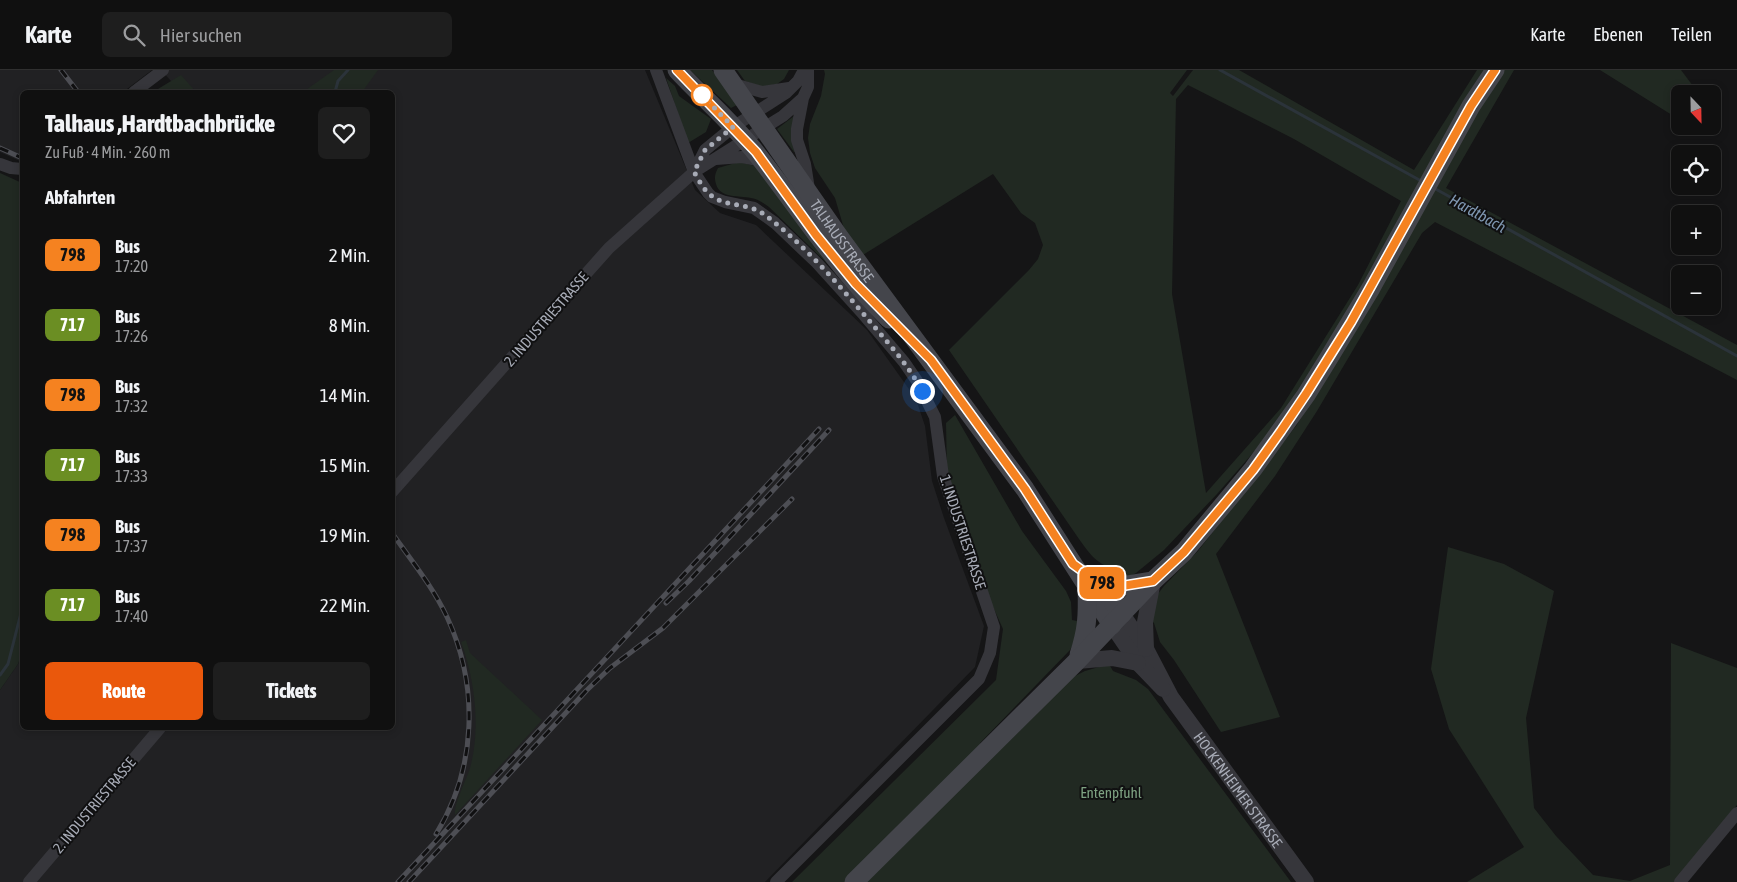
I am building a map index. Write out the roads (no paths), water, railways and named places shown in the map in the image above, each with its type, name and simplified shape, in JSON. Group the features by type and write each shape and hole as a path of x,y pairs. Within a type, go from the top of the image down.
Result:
{"main road":[{"name":"TALHAUSSTRASSE","path":"678,70 739,133 816,235 856,284 931,360"},
{"path":"854,882 1184,552 1253,470 1330,356 1371,288 1471,106 1495,70"},
{"name":"TALHAUSSTRASSE","path":"728,77 840,238 931,360"},
{"name":"HOCKENHEIMER STRASSE","path":"931,360 1025,489 1073,564 1093,585 1117,620"},
{"path":"1077,661 1086,634 1093,585 1122,586 1153,581"}],"street":[{"path":"137,90 163,70"},
{"name":"1. INDUSTRIESTRASSE","path":"656,70 694,172 712,197 725,202 754,208 775,223 817,263 858,308 904,362 917,381 935,417 943,476 994,627 990,653 979,679 776,882"},
{"path":"694,172 705,150 760,121 792,87 804,70"},
{"path":"808,70 808,87 803,98 797,129 809,192"},
{"path":"728,77 762,92 792,87"},
{"path":"739,133 760,121 783,116 803,98"},
{"name":"2. INDUSTRIESTRASSE","path":"395,489 609,248 694,172 714,159 739,133"},
{"name":"2. INDUSTRIESTRASSE","path":"714,159 742,157 762,161"},
{"path":"0,164 20,169"},
{"path":"1077,661 1142,656 1145,622 1153,581"},
{"name":"HOCKENHEIMER STRASSE","path":"1117,620 1306,882"},
{"name":"2. INDUSTRIESTRASSE","path":"29,882 158,730"},
{"path":"1680,882 1737,813"}],"waterway":[{"name":"Hardtbach","path":"336,90 338,81 348,70"},
{"name":"Hardtbach","path":"1220,70 1423,182"},
{"name":"Hardtbach","path":"1432,187 1737,356"},
{"name":"Hardtbach","path":"0,675 8,664 20,617"}],"railway":[{"path":"61,70 76,90"},
{"path":"0,148 20,157"},
{"path":"398,882 819,429"},
{"path":"666,603 689,581 829,430"},
{"path":"409,882 587,690 610,668 663,628 792,499"},
{"path":"395,537 435,595 447,617 465,671 469,727 466,755 460,782 450,809 436,834"}],"park label":[{"name":"Entenpfuhl","path":"1111,792"}]}
